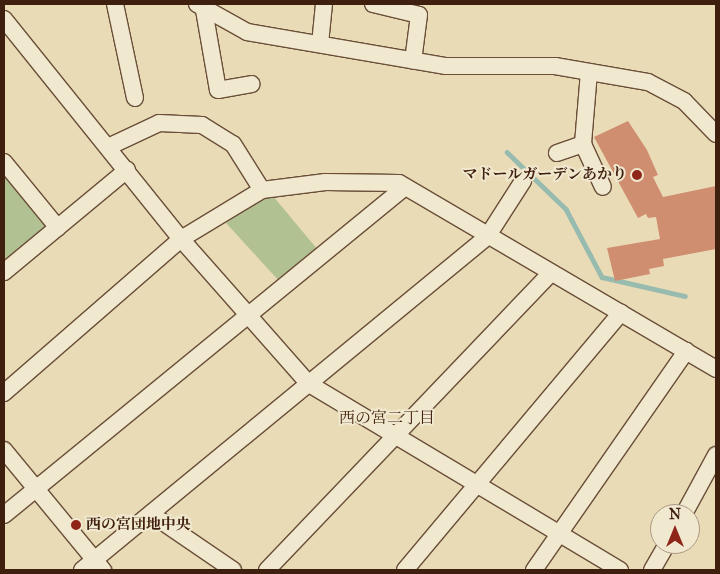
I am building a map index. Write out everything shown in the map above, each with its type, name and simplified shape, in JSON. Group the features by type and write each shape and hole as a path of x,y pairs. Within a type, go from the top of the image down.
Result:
{"street":[{"path":"114,4 135,98"},
{"path":"320,44 324,4"},
{"path":"373,4 419,15 413,60"},
{"path":"201,7 248,32 446,66 555,66 657,86 692,107 701,122 716,134"},
{"path":"201,7 218,90 251,84"},
{"path":"4,19 181,239 248,312 308,383 476,486 620,570"},
{"path":"589,72 583,144 603,187"},
{"path":"108,147 159,123 202,125 233,144 262,190"},
{"path":"557,153 583,144"},
{"path":"4,162 58,228"},
{"path":"4,272 127,170"},
{"path":"4,450 36,489 93,567 151,514 487,237 522,181"},
{"path":"4,393 181,239 262,190 325,182 404,187 716,369"},
{"path":"4,515 248,312 404,187"},
{"path":"267,570 550,273"},
{"path":"405,570 621,313"},
{"path":"534,570 686,352"},
{"path":"690,504 716,456"},
{"path":"151,514 233,570"},
{"path":"652,570 661,554"}],"green space":[{"path":"4,171 46,221 46,232 4,265"},
{"path":"273,196 318,250 280,282 226,223 261,197"}],"building":[{"name":"マドールガーデンあかり","path":"628,121 647,150 658,175 653,177 663,197 716,186 716,249 663,259 664,266 649,269 650,274 615,281 607,248 660,239 656,217 648,218 646,214 638,218 594,137"}],"waterway":[{"path":"507,152 566,209 602,277 685,296"}],"place":[{"name":"マドールガーデンあかり","path":"637,175"},
{"name":"西の宮団地中央","path":"76,525"}],"district":[{"name":"西の宮二丁目","path":"387,418"}]}
